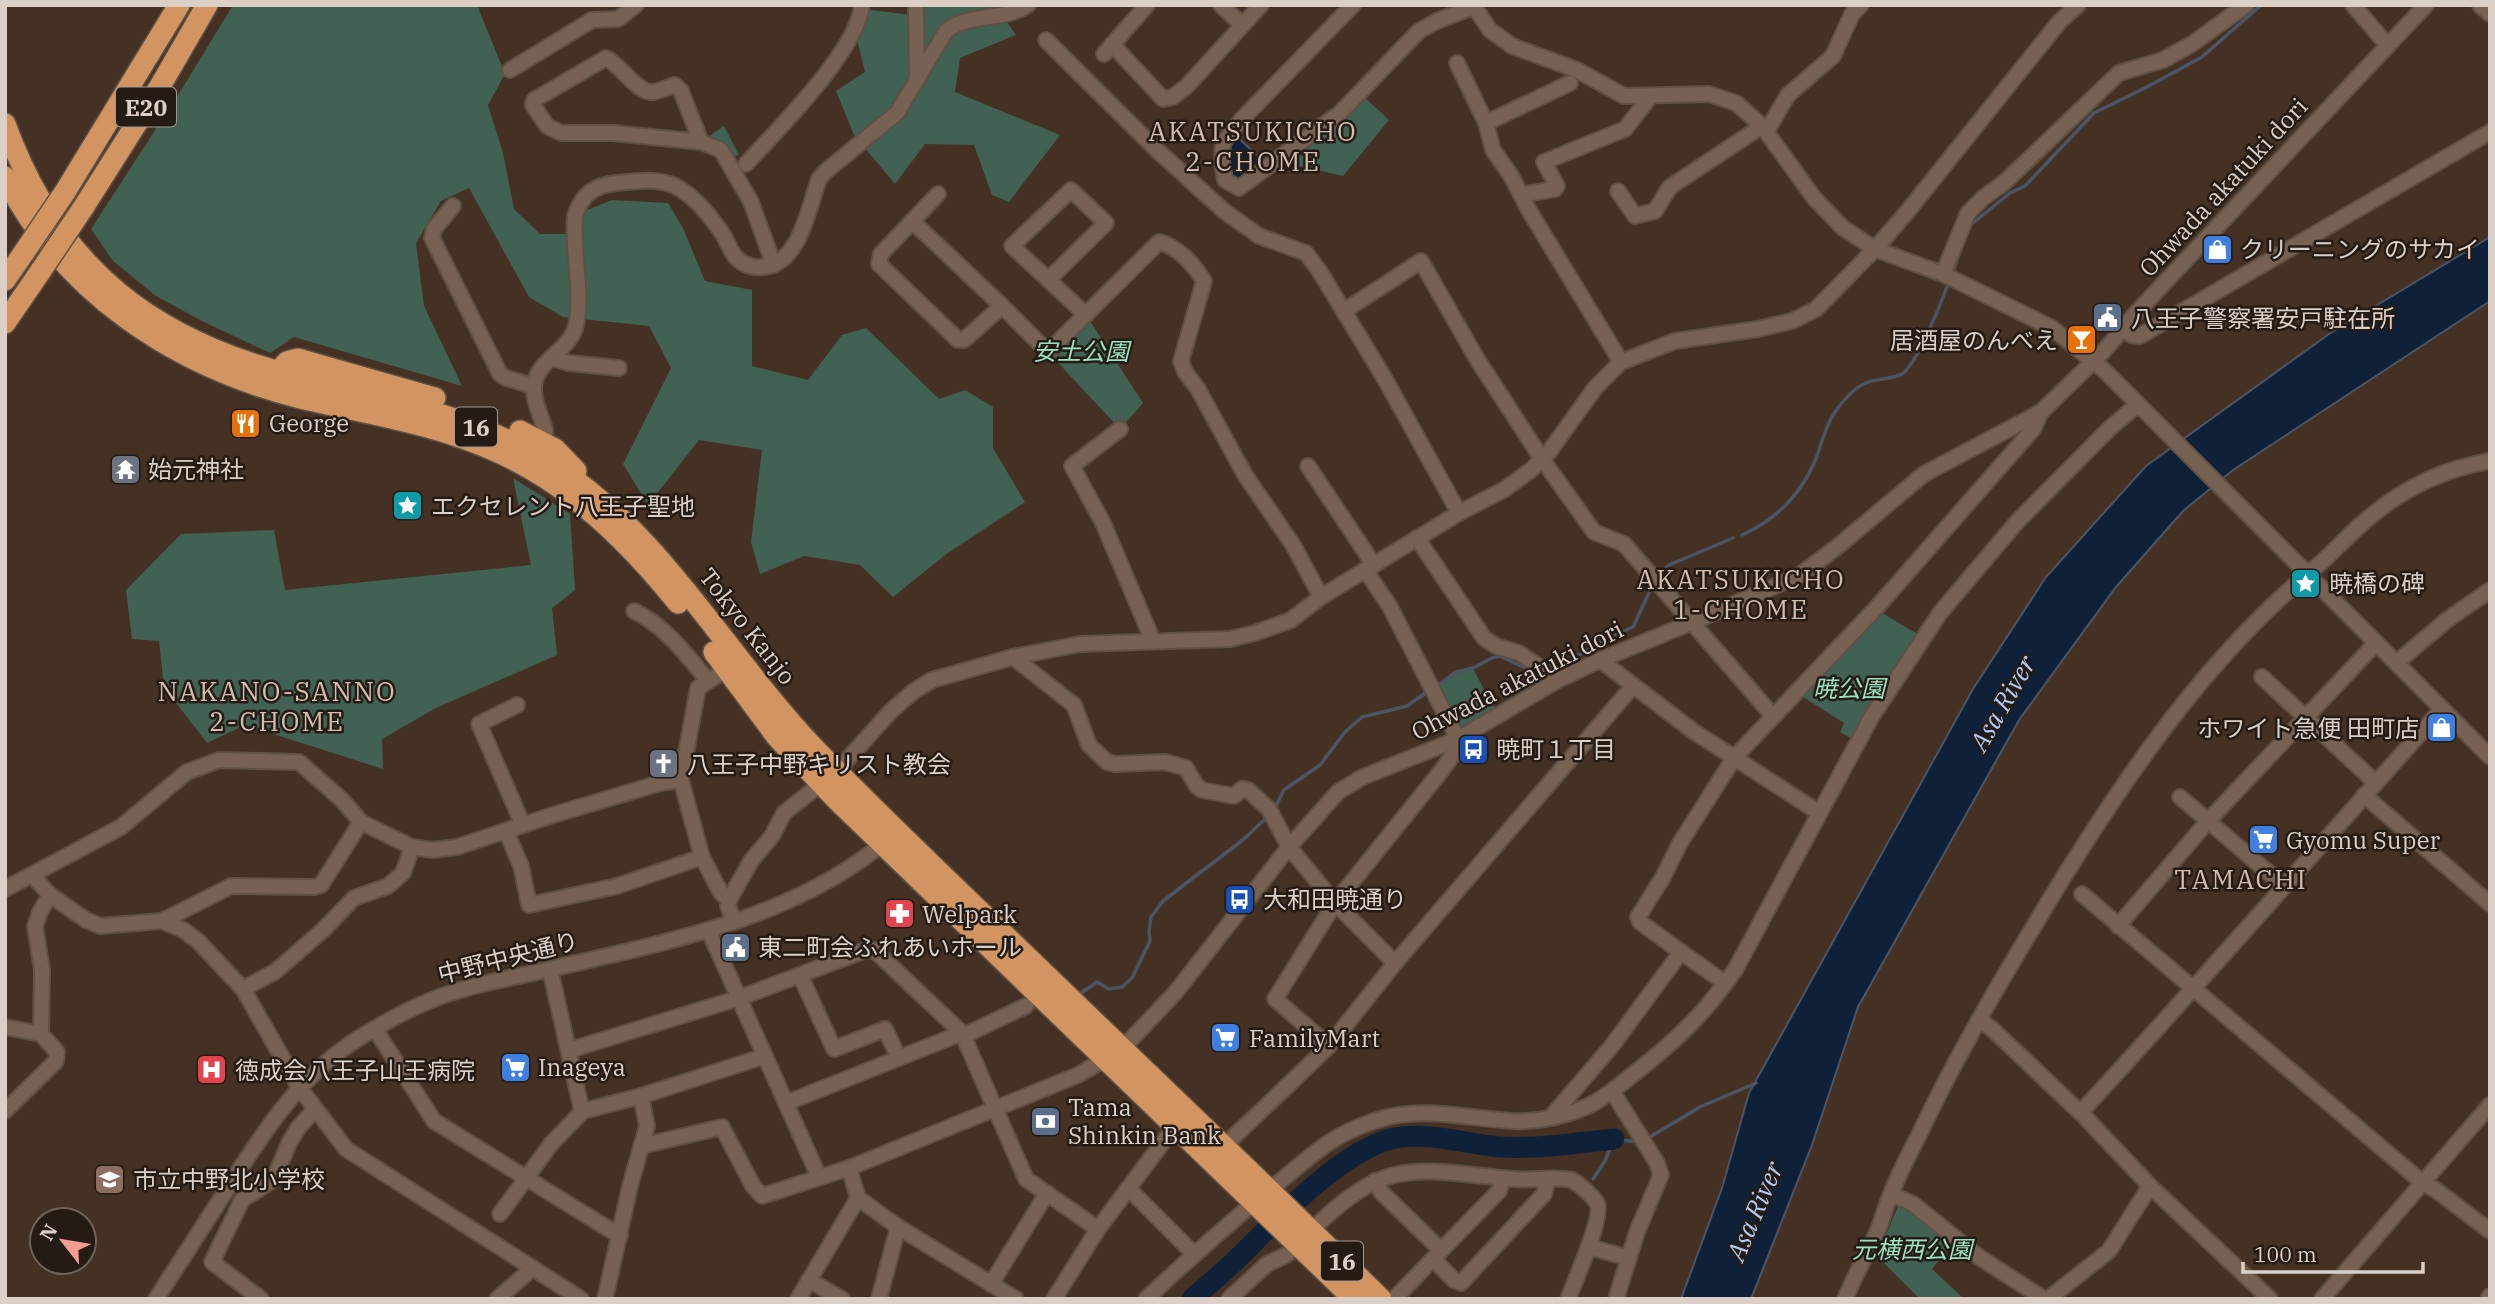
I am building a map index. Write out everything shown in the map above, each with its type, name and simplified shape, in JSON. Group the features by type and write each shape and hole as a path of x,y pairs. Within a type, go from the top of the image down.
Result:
{"highway":[{"name":"E20","path":"5,280 65,192 179,5"},
{"name":"E20","path":"5,323 83,208 159,88 207,5"},
{"name":"Tokyo Kanjo","path":"5,124 26,175 46,211 70,244 106,281 146,314 192,342 287,381 450,433 500,453 547,479 591,511 630,547 665,586 760,716 829,777 1114,1054 1223,1147 1263,1198"},
{"name":"Tokyo Kanjo","path":"5,177 12,202 77,274 111,306 136,326 206,366 246,383 287,381 392,401 481,428 534,454 589,490 625,521 660,558 829,777"},
{"path":"287,381 284,364 294,360 312,362 321,367 460,406 499,421 560,453 589,490"},
{"name":"Tokyo Kanjo","path":"1114,1054 1175,1126 1381,1299"},
{"name":"Tokyo Kanjo","path":"1301,1234 1354,1299"}],"street":[{"path":"510,70 592,20 618,19 636,5"},
{"path":"746,164 810,94 846,45 861,17 862,5"},
{"path":"916,5 916,87"},
{"path":"1147,5 1108,49 1163,99 1173,97 1187,86 1261,5"},
{"path":"1221,5 1242,25"},
{"path":"1353,5 1242,119 1223,143 1225,180 1231,185 1238,188 1340,113 1419,31 1473,6 1490,30 1512,46 1577,70 1624,96 1709,94 1736,103 1764,129 1815,199 1843,228 1875,249 1943,274 2052,328 2093,362 2490,757"},
{"path":"1618,191 1635,216 1655,211 1671,187 1764,129 1788,95 1833,56 1852,15 1861,5"},
{"path":"734,922 728,906 729,900 751,862 772,836 784,813 829,777 877,725 921,686 932,680 1013,656 1080,644 1230,639 1291,620 1321,597 1369,567 1458,513 1505,489 1531,470 1595,388 1621,362 1675,341 1758,329 1792,321 1816,309 1875,249 2060,21 2078,5"},
{"path":"1943,274 1968,213 2005,182 2119,73 2163,60 2192,44 2246,5"},
{"path":"2353,5 2388,46"},
{"name":"Ohwada akatuki dori","path":"640,1146 722,1126 753,1186 762,1196 849,1168 1078,1075 1114,1054 1175,993 1289,847 1338,792 1363,777 1458,739 1552,675 1600,660 1800,575 1924,474 2041,412 2093,362 2426,5"},
{"path":"2480,5 2490,13"},
{"path":"541,442 545,429 534,386 539,372 573,333 578,310 575,216 579,203 589,191 604,184 645,181 675,186 685,192 710,217 742,263 753,267 774,265 790,253 797,241 819,179 897,113 916,87 946,32 958,22 1023,12"},
{"path":"1045,40 1158,151 1224,211 1259,236 1306,253 1385,379 1458,513"},
{"path":"701,142 681,91 675,85 651,92 643,91 613,61 606,58 534,100 533,105 547,126 561,133 613,133 701,142 721,150 751,202 774,265"},
{"path":"1457,63 1486,124 1493,150 1621,362"},
{"path":"1486,124 1570,83"},
{"path":"1521,195 1555,189 1557,186 1544,162 1625,129 1650,97"},
{"path":"2124,329 2131,335 2140,336 2490,132"},
{"path":"1048,280 1107,223 1071,190 1012,246 1048,280 1086,315"},
{"path":"939,194 881,254 879,264 957,340 964,341 1002,306"},
{"path":"453,206 434,229 432,237 500,374 534,386"},
{"path":"912,221 1045,350 1051,349 1064,338 1159,242 1165,243 1194,265 1204,281 1181,361 1185,372 1198,389 1245,475 1293,545 1321,597"},
{"path":"1344,311 1421,261 1477,359 1542,459 1594,532 1624,544 1773,716"},
{"path":"552,358 569,363 619,368"},
{"path":"1146,1299 1194,1254 1324,1144 1378,1119 1409,1114 1431,1113 1510,1121 1550,1118 1591,1105 1613,1092 1685,1031 1725,983 1750,943 1818,812 1890,687 1954,595 2040,498 2109,429 2140,408"},
{"path":"1725,983 1640,922 1638,917 1680,843 1734,758 1878,606 2034,428 2041,412"},
{"path":"1120,429 1072,467 1102,523 1153,641"},
{"path":"1845,1299 1919,1133 1979,1020 2060,883 2144,754 2225,654 2304,569 2408,489 2432,478 2490,461"},
{"path":"1308,466 1369,567 1458,739 1454,753 1442,770 1335,903 1275,999 1329,1046"},
{"path":"1417,538 1484,638 1496,646 1519,653 1552,675"},
{"path":"2396,663 2446,620 2490,590"},
{"path":"634,611 646,617 673,641 708,681"},
{"path":"2118,926 2208,821 2376,643"},
{"path":"1013,656 1074,705 1089,746 1107,762 1165,762 1186,768 1196,785 1208,792 1234,796 1242,789 1248,790 1269,809 1289,847 1335,903 1395,964"},
{"path":"1600,660 1693,731 1818,812"},
{"path":"727,669 698,688 681,780 702,857 721,893 729,900"},
{"path":"2262,677 2375,783"},
{"path":"1223,1147 1329,1046 1395,964 1633,685"},
{"path":"517,705 479,724 523,825"},
{"path":"2081,1112 2442,709"},
{"path":"5,889 121,827 187,772 219,760 299,762 342,800 361,822 412,846 433,850 457,846 660,783 681,780"},
{"path":"2364,795 2490,904"},
{"path":"2180,797 2283,885"},
{"path":"33,876 50,895 86,920 100,926 162,920 231,886 321,885 361,822"},
{"path":"506,831 520,866 529,905 617,886 702,857"},
{"name":"中野中央通り","path":"156,1299 259,1138 299,1087 357,1039 412,1009 455,991 709,931 734,922 786,902 871,854 890,838"},
{"path":"243,989 276,971 323,930 354,898 388,886 403,873 412,846"},
{"path":"2082,894 2423,1183 2490,1231"},
{"path":"41,1034 42,970 35,926 50,895"},
{"path":"162,920 198,941 243,989 299,1087 346,1149 581,1299"},
{"path":"709,931 819,1177"},
{"path":"570,1050 739,998 863,951 874,950 962,1034 1026,1179 1098,1229"},
{"path":"1550,1118 1611,1047 1681,952"},
{"path":"550,969 581,1107 584,1109"},
{"path":"800,975 834,1049 885,1029 899,1058"},
{"path":"786,1104 1026,1006"},
{"path":"1979,1020 2081,1112 2150,1186 2270,1299"},
{"path":"5,1027 41,1034 57,1052 56,1061 5,1111"},
{"path":"375,1029 434,1121 620,1236"},
{"path":"500,1214 551,1144 584,1109 641,1096 765,1056"},
{"path":"1613,1092 1661,1170 1659,1182 1637,1232 1616,1299"},
{"path":"606,1299 630,1186 647,1126 641,1096"},
{"path":"2322,1299 2490,1105"},
{"path":"261,1299 212,1262 242,1200 274,1179 289,1143 315,1109"},
{"path":"1054,1299 1098,1229 1175,1126"},
{"path":"849,1168 858,1198 898,1227 1016,1299"},
{"path":"1229,1299 1267,1264 1286,1255 1301,1234 1350,1196 1375,1181 1399,1173 1428,1170 1503,1178 1572,1180 1596,1202 1598,1210 1589,1247 1570,1298"},
{"path":"1394,1299 1499,1191 1503,1178"},
{"path":"1375,1181 1381,1192 1437,1255 1454,1280 1461,1283 1544,1194 1548,1180"},
{"path":"1891,1194 1913,1204 1979,1257 2046,1299 2109,1251 2150,1186"},
{"path":"1128,1188 1194,1254"},
{"path":"991,1284 1047,1193"},
{"path":"799,1299 858,1198"},
{"path":"879,1299 898,1227"},
{"path":"1589,1247 1629,1258"},
{"path":"497,1299 533,1268"},
{"path":"809,1280 842,1299"}],"green space":[{"path":"233,5 479,5 505,74 488,105 503,153 514,209 540,234 574,234 587,210 612,200 668,203 683,228 705,281 752,290 752,366 808,380 842,335 866,328 939,399 965,390 993,407 993,448 1025,502 945,555 893,597 860,565 804,556 760,574 751,542 762,450 699,440 648,505 623,464 671,368 649,326 563,317 529,297 469,188 441,201 416,243 424,306 462,386 294,337 270,353 156,296 113,261 91,229"},
{"path":"923,5 995,5 1016,35 960,58 955,92 1060,135 1009,202 992,195 974,145 925,144 895,184 854,135 836,91 865,72 856,35 870,10 922,16"},
{"path":"1360,93 1389,120 1343,176 1274,160"},
{"path":"724,126 739,155 726,158 701,142"},
{"name":"安土公園","path":"1086,315 1143,403 1120,429 1046,350"},
{"path":"513,478 570,514 575,590 552,608 557,655 436,708 382,739 383,769 245,725 207,743 164,687 159,641 132,639 126,590 181,534 274,530 285,590 531,565"},
{"name":"暁公園","path":"1877,610 1921,636 1854,740 1840,732 1844,723 1800,695"},
{"path":"1473,668 1488,698 1500,714 1458,739 1433,688 1456,672"},
{"name":"元横西公園","path":"1899,1204 1913,1211 1951,1245 1932,1269 1964,1299 1920,1299 1877,1256"}],"water":[{"path":"1232,132 1267,165 1239,188 1225,180"},
{"name":"Asa River","path":"2490,237 2490,301 2233,470 2183,511 2116,587 2019,720 1858,1007 1812,1145 1751,1299 1681,1299 1722,1188 1749,1093 1973,689 2046,577 2146,466 2329,334"}],"waterway":[{"path":"1968,227 2010,193 2025,186 2094,113 2202,57 2261,5"},
{"path":"1953,272 1960,251"},
{"path":"1742,535 1767,521 1796,493 1811,469 1832,417 1841,404 1866,383 1898,376 1908,368 1928,332 1948,284"},
{"path":"1658,575 1669,565 1733,538"},
{"path":"1553,670 1633,627 1649,593"},
{"path":"1438,685 1456,672 1500,656 1540,675"},
{"path":"1275,808 1284,790 1320,765 1345,732 1362,717 1407,706 1427,692"},
{"path":"1081,993 1097,982 1109,989 1122,987 1132,978 1150,941 1151,917 1163,901 1244,839 1268,816"},
{"path":"1648,1138 1700,1107 1756,1083"},
{"path":"1192,1299 1313,1186 1359,1153 1381,1142 1415,1136 1516,1147 1614,1139"},
{"path":"1593,1179 1605,1161 1614,1139 1638,1142"}],"place":[{"name":"クリーニングのサカイ","path":"2217,249"},
{"name":"八王子警察署安戸駐在所","path":"2108,318"},
{"name":"居酒屋のんべえ","path":"2081,340"},
{"name":"George","path":"246,423"},
{"name":"始元神社","path":"125,469"},
{"name":"エクセレント八王子聖地","path":"408,506"},
{"name":"暁橋の碑","path":"2306,583"},
{"name":"ホワイト急便 田町店","path":"2442,728"},
{"name":"暁町１丁目","path":"1473,749"},
{"name":"八王子中野キリスト教会","path":"664,764"},
{"name":"Gyomu Super","path":"2263,840"},
{"name":"大和田暁通り","path":"1240,899"},
{"name":"Welpark","path":"899,914"},
{"name":"東二町会ふれあいホール","path":"735,947"},
{"name":"FamilyMart","path":"1226,1038"},
{"name":"Inageya","path":"515,1067"},
{"name":"徳成会八王子山王病院","path":"212,1070"},
{"name":"Tama Shinkin Bank","path":"1045,1121"},
{"name":"市立中野北小学校","path":"110,1179"}],"district":[{"name":"AKATSUKICHO 2-CHOME","path":"1253,146"},
{"name":"AKATSUKICHO 1-CHOME","path":"1741,594"},
{"name":"NAKANO-SANNO 2-CHOME","path":"277,706"},
{"name":"TAMACHI","path":"2241,879"}]}
